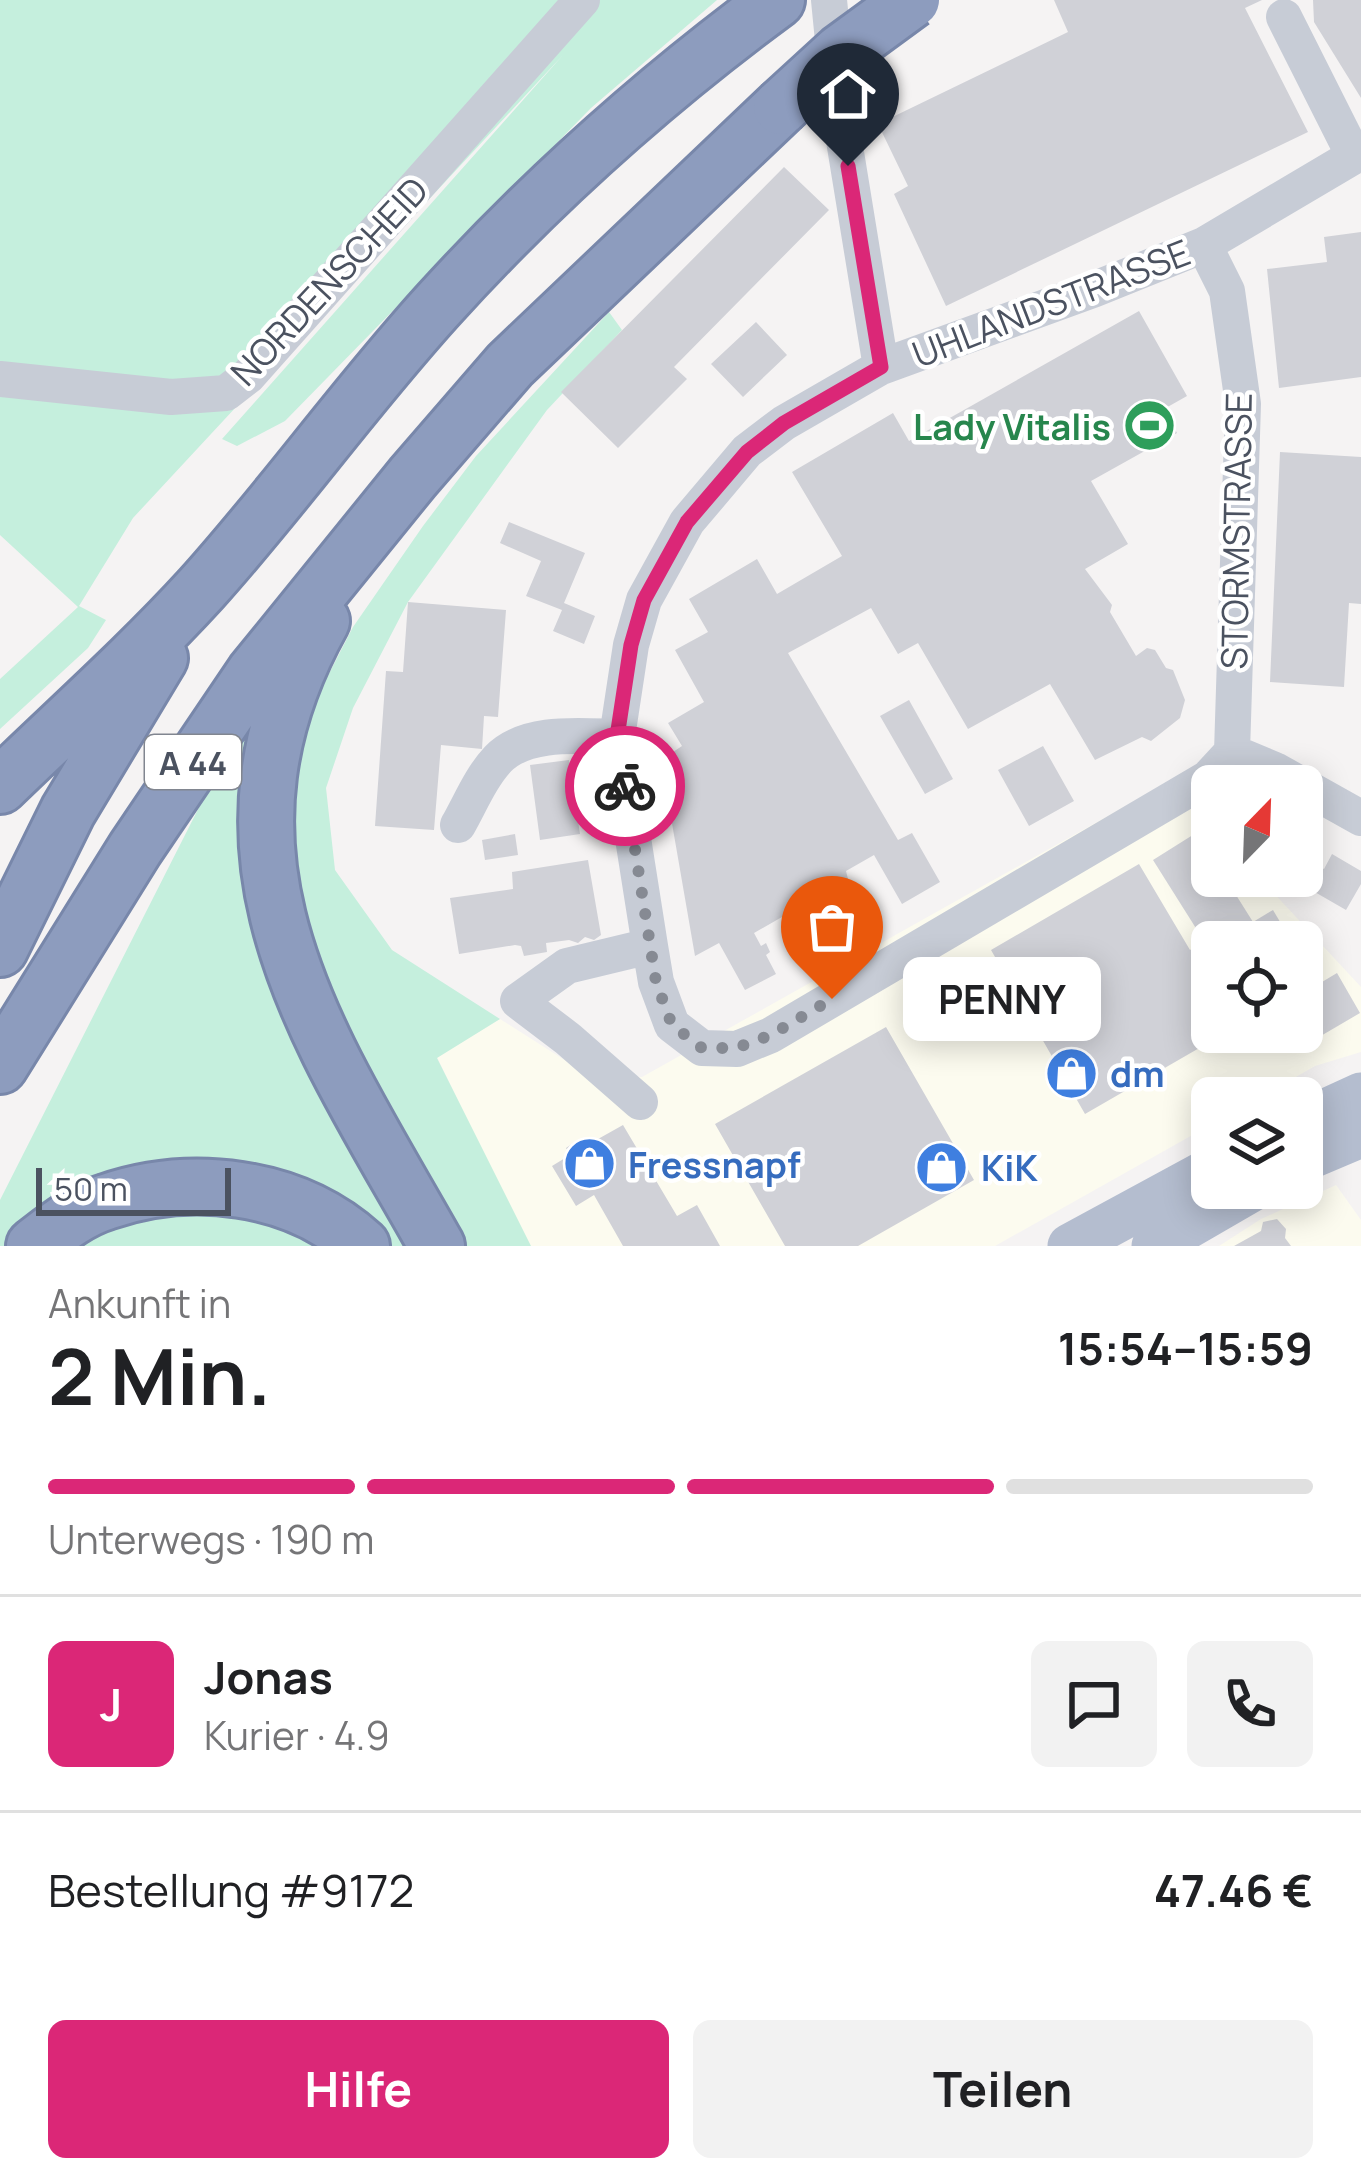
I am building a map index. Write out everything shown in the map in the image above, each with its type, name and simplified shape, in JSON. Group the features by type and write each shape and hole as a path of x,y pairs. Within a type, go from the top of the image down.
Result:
{"highway":[{"name":"A 44","path":"0,949 68,811 201,589 362,392 540,199 653,96 777,0"},
{"name":"A 44","path":"0,1066 135,849 254,673 413,477 526,349 781,106 842,52 912,0"},
{"path":"413,477 299,665 275,737 267,843 280,931 309,1016 437,1246"},
{"path":"0,786 201,589"},
{"path":"34,1246 102,1202 163,1187 200,1186 269,1196 318,1217 362,1246"}],"main road":[{"path":"1323,1112 1361,1094"},
{"path":"1323,1151 1361,1135"},
{"path":"1070,1246 1191,1180"},
{"path":"1154,1246 1218,1209"}],"street":[{"name":"NORDENSCHEID","path":"0,379 171,397 226,392 248,376 582,0"},
{"path":"829,0 841,122 881,367"},
{"path":"1284,16 1358,154"},
{"name":"UHLANDSTRASSE","path":"1232,752 1208,778 771,1035 736,1048 702,1048 672,1025 656,982 617,737 631,645 644,600 687,522 747,452 784,423 881,367 1204,244 1358,154"},
{"name":"STORMSTRASSE","path":"1204,244 1227,291 1243,404 1232,752"},
{"path":"458,825 496,761 512,748 554,736 617,737"},
{"path":"1232,752 1361,818"},
{"path":"640,1102 518,1001 567,966 650,946"}],"shaded area":[{"path":"1172,780 1191,801 1191,897 1277,897 1300,921 1191,921 1191,1053 1323,1053 1323,946 1361,987 1361,1052 1296,1077 1191,1077 1191,1136 995,1246 528,1246 437,1057 500,1019 588,1075 642,1077"},
{"path":"1336,1185 1361,1220 1361,1246 1219,1246 1283,1209 1323,1209 1323,1191"}],"green space":[{"path":"0,0 717,0 591,108 285,421 237,446 222,439 563,55 133,518 79,606 106,620 88,648 0,729 0,679 78,607 0,535"},
{"path":"609,312 622,330 547,410 408,602 353,708 326,788 335,870 392,950 500,1019 437,1058 531,1246 455,1246 335,1021 291,889 287,755 353,627 423,526 476,456"},
{"path":"280,681 257,846 424,1246 390,1246 355,1209 268,1180 19,1246 0,1246 0,1200 223,760"},
{"path":"177,1191 342,1246 65,1246"}],"building":[{"path":"1054,0 1262,0 1245,8 1308,132 946,306 894,194 908,186 878,124 1068,32"},
{"path":"1313,0 1361,0 1361,98 1314,22"},
{"path":"784,167 829,210 674,367 687,379 618,448 561,392"},
{"path":"1361,232 1361,377 1279,388 1267,269 1327,262 1324,237"},
{"path":"1139,311 1187,396 1164,409 1177,433 1091,481 1128,544 1085,569 1112,605 1110,612 1136,656 1147,648 1155,650 1166,668 1173,670 1185,700 1180,718 1151,741 1142,737 1095,760 1050,684 968,729 918,643 898,654 871,608 788,653 898,840 912,833 940,882 902,904 874,855 846,871 848,879 754,933 761,946 766,943 770,952 766,955 776,974 745,990 719,943 695,956 661,760 682,746 668,723 704,702 675,650 708,632 689,599 757,559 777,594 842,556 792,472 893,413 909,441"},
{"path":"756,322 787,355 743,397 711,364"},
{"path":"1280,452 1361,457 1361,604 1349,603 1344,687 1270,682"},
{"path":"509,522 585,553 564,603 595,616 584,644 553,631 562,610 526,596 541,561 500,543"},
{"path":"408,602 506,610 498,717 484,716 482,749 441,745 434,830 375,826 386,671 403,672"},
{"path":"909,700 953,779 925,794 880,716"},
{"path":"1043,746 1074,801 1029,826 998,770"},
{"path":"569,760 580,834 540,840 530,765"},
{"path":"515,834 518,855 485,860 482,840"},
{"path":"1191,836 1191,897 1237,897 1252,921 1191,921 1153,860"},
{"path":"1332,854 1361,871 1361,884 1346,910 1323,897 1324,869"},
{"path":"588,860 601,935 578,943 546,943 547,952 524,956 521,946 515,945 459,954 450,898 513,889 512,872"},
{"path":"1139,864 1190,950 1191,1053 1085,1114 991,950"},
{"path":"1273,910 1280,921 1255,921"},
{"path":"1337,973 1360,1013 1323,1035 1323,981"},
{"path":"886,1027 974,1180 858,1246 785,1246 715,1124"},
{"path":"623,1125 677,1216 697,1205 720,1246 623,1246 594,1195 576,1206 552,1166 570,1155 566,1148 578,1140 582,1148"},
{"path":"1277,1219 1291,1246 1234,1246 1261,1231 1263,1222"}],"way so far":[{"path":"625,786 656,982 672,1025 702,1048 736,1048 771,1035 832,999"}],"place":[{"name":"Lady Vitalis","path":"1150,426"},
{"name":"PENNY","path":"832,999"},
{"name":"dm","path":"1071,1073"},
{"name":"Fressnapf","path":"589,1164"},
{"name":"KiK","path":"942,1167"}],"route":[{"path":"625,786 617,737 631,645 644,600 687,522 747,452 784,423 881,367 848,166"}]}
